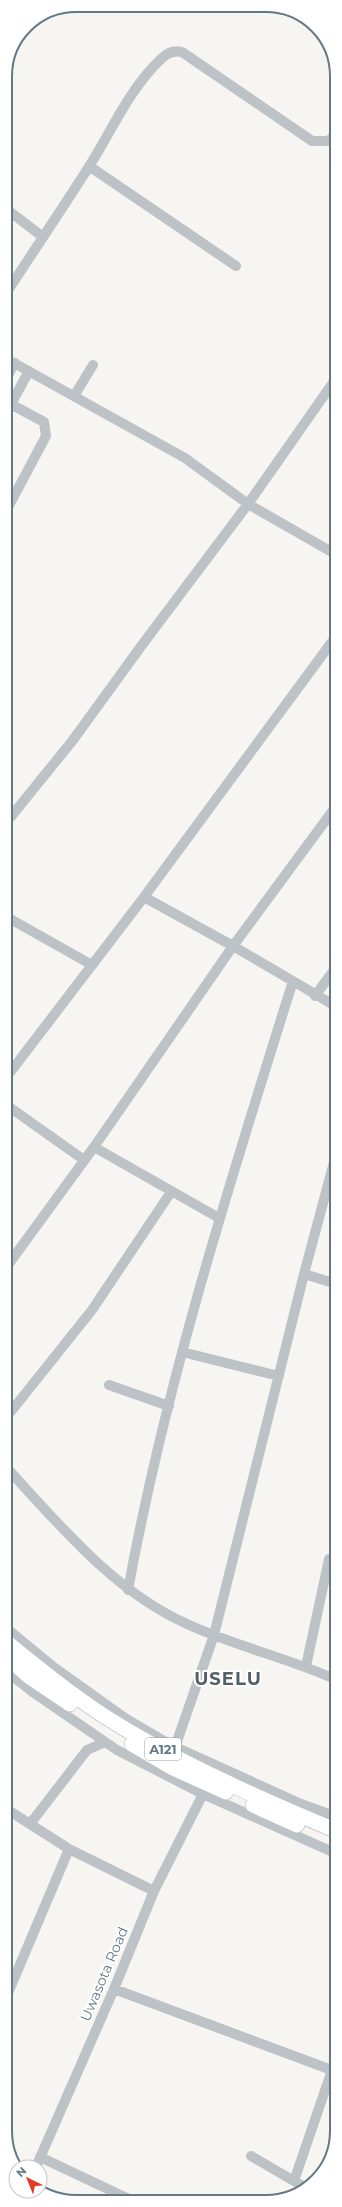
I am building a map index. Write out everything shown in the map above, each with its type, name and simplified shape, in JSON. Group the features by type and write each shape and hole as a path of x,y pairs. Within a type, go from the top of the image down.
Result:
{"highway":[{"name":"A121","path":"12,1647 71,1693 144,1739 234,1786 330,1828"},
{"name":"A121","path":"12,1661 30,1676 90,1717 173,1768 275,1815 330,1838"}],"street":[{"path":"12,284 89,166 138,87 161,59 176,50 182,52 209,69 312,140 328,142 330,140"},
{"path":"89,166 236,266"},
{"path":"12,213 43,237"},
{"path":"12,367 14,363 185,458 248,504 330,551"},
{"path":"74,396 93,365"},
{"path":"12,397 29,371"},
{"path":"12,815 73,740 248,504 330,387"},
{"path":"12,405 44,422 46,430 46,436 12,500"},
{"path":"12,1070 144,897 330,645"},
{"path":"12,1259 94,1146 233,946 330,814"},
{"path":"144,897 233,946 330,1004"},
{"path":"12,920 92,965"},
{"path":"315,996 330,976"},
{"path":"128,1590 182,1352 219,1218 293,981"},
{"path":"12,1109 84,1160"},
{"path":"94,1146 171,1192 219,1218"},
{"path":"175,1747 214,1635 304,1274 330,1177"},
{"path":"12,1410 92,1310 171,1192"},
{"path":"304,1274 330,1282"},
{"path":"182,1352 279,1376"},
{"path":"109,1385 169,1406"},
{"path":"12,1473 58,1522 128,1590 186,1624 306,1666 330,1677"},
{"path":"306,1666 329,1559"},
{"path":"12,1633 62,1673 125,1718 175,1747 301,1804 330,1811"},
{"path":"12,1676 34,1693 117,1750 203,1794 330,1851"},
{"path":"30,1824 87,1750 105,1742"},
{"name":"Uwasota Road","path":"40,2157 114,1989 154,1891 203,1794"},
{"path":"12,1812 69,1850 154,1891"},
{"path":"12,1984 69,1850"},
{"path":"114,1989 330,2070"},
{"path":"294,2181 330,2082"},
{"path":"251,2156 300,2185"},
{"path":"40,2157 120,2195"}],"district":[{"name":"USELU","path":"228,1679"}]}
